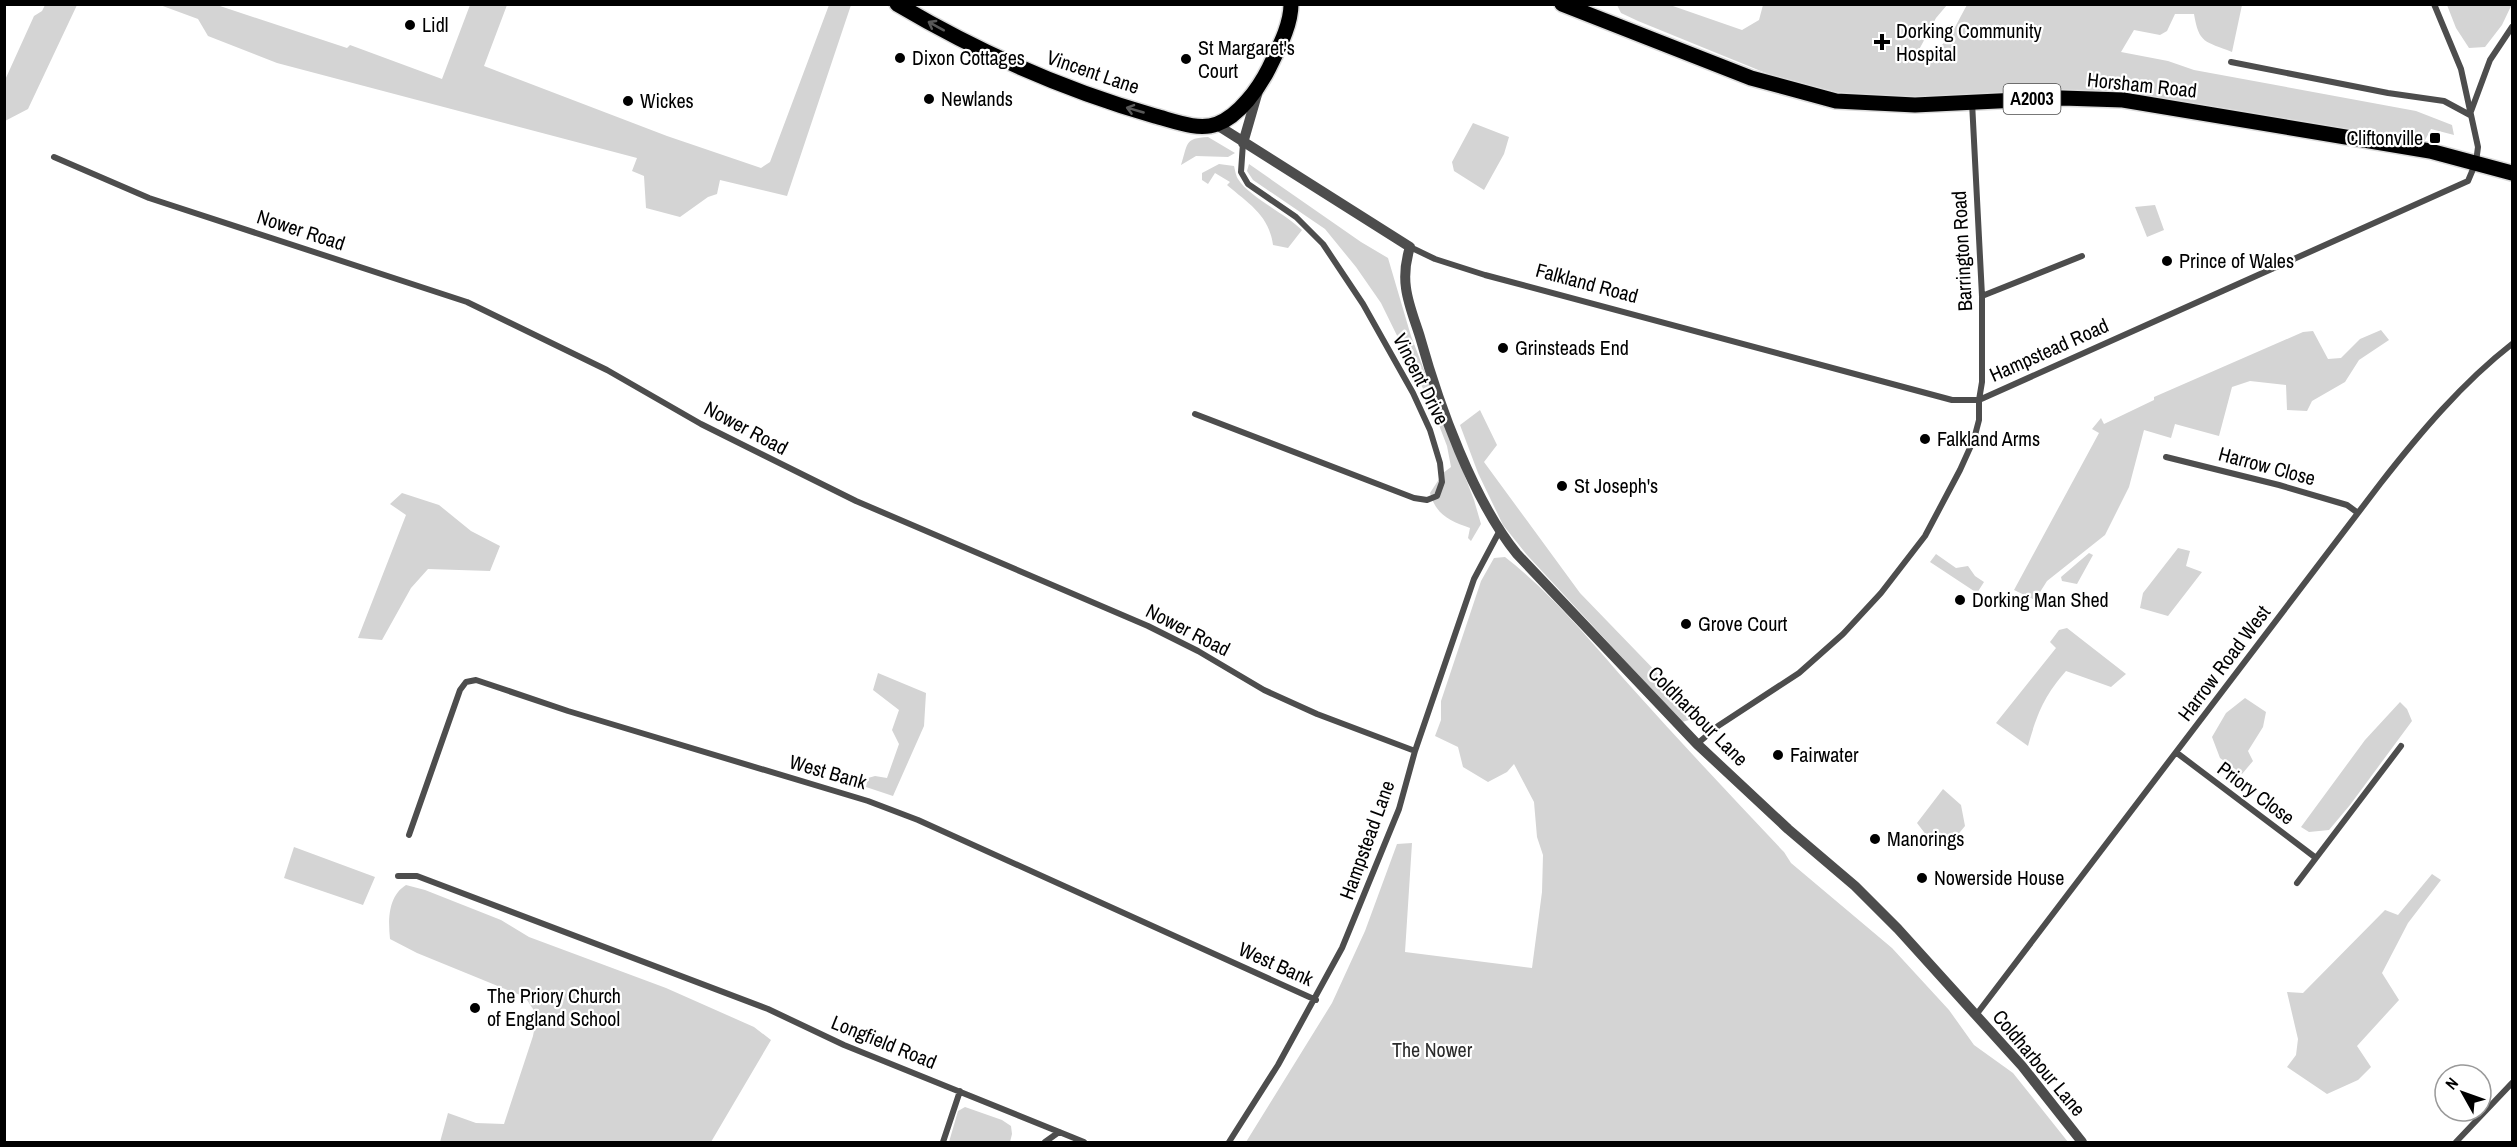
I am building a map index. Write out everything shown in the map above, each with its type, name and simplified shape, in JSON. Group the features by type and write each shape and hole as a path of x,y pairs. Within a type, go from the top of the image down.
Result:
{"main road":[{"name":"Vincent Lane","path":"897,4 987,53 1043,78 1124,107 1191,126 1217,125"},
{"path":"1217,125 1235,112 1259,87 1281,43 1291,4"},
{"name":"Horsham Road","path":"1562,4 1591,10 1751,78 1836,101 1915,105 2062,98 2123,100 2430,151 2512,173"}],"street":[{"path":"2434,4 2462,69 2478,147 2476,162"},
{"path":"2470,115 2490,60 2512,27"},
{"path":"2231,62 2388,93 2444,101 2470,115"},
{"path":"1244,143 1259,87"},
{"name":"Barrington Road","path":"1972,101 1982,296 1982,382 1979,400"},
{"name":"Falkland Road","path":"1217,125 1410,247 1435,259 1485,275 1952,400 1979,400"},
{"name":"Vincent Drive","path":"1195,414 1414,498 1428,500 1437,496 1442,482 1440,463 1430,429 1413,393 1363,304 1323,244 1310,229 1248,183 1241,172 1244,143"},
{"name":"Nower Road","path":"54,157 149,198 467,302 607,370 701,424 846,497 1148,626 1198,651 1264,690 1317,714 1416,751"},
{"name":"Hampstead Road","path":"1697,744 1718,726 1799,673 1843,634 1881,593 1925,536 1960,470 1974,439 1979,420 1979,400 2469,181 2476,162"},
{"name":"Coldharbour Lane","path":"1410,247 1406,262 1406,288 1428,367 1453,433 1499,532 1517,554 1697,744 1788,829 1855,886 2022,1066 2082,1143"},
{"path":"1982,296 2082,256"},
{"name":"Harrow Road West","path":"1976,1015 2409,448 2452,400 2512,344"},
{"name":"Harrow Close","path":"2166,458 2279,485 2347,505 2358,513"},
{"name":"Hampstead Lane","path":"1229,1143 1316,1000 1362,903 1399,810 1416,751 1474,579 1499,532"},
{"name":"West Bank","path":"410,835 460,690 466,682 476,680 579,715 868,801 918,820 1316,1000"},
{"path":"2297,883 2401,746"},
{"name":"Priory Close","path":"2177,753 2316,858"},
{"name":"Longfield Road","path":"398,876 417,876 750,1002 795,1023 1084,1143"},
{"path":"2456,1143 2512,1083"},
{"path":"943,1143 960,1091"},
{"path":"1045,1143 1059,1132"}],"green space":[{"path":"2512,4 2502,25 2485,47 2469,48 2456,28 2447,5"},
{"path":"45,5 77,5 28,109 5,121 5,80 34,16 42,11"},
{"path":"160,5 217,5 347,48 350,45 442,79 470,5 507,5 484,66 667,136 761,168 770,162 829,5 851,5 787,196 720,180 717,194 708,197 680,217 646,208 644,176 632,171 637,158 277,63 208,36 198,19"},
{"path":"1617,5 1670,5 1742,30 1759,20 1763,5 1947,5 1936,18 1914,59 1925,56 1941,46 1967,5 2242,5 2232,52 2209,43 2201,36 2194,14 2175,14 2167,31 2160,35 2134,30 2121,52 2168,61 2194,70 2416,111 2452,125 2454,135 2431,129 2424,142 2413,143 2190,105 1917,98 1831,92 1773,76 1638,21 1621,13"},
{"path":"1473,123 1509,137 1504,154 1484,190 1454,171 1452,162"},
{"path":"1208,137 1235,153 1228,157 1196,156 1181,165 1188,144 1195,139"},
{"path":"1219,164 1234,166 1237,178 1243,186 1302,230 1288,248 1273,245 1271,235 1262,218 1250,204 1227,185 1230,182 1215,173 1208,184 1202,180 1202,173"},
{"path":"1249,164 1361,242 1388,258 1411,336 1474,500 1481,524 1471,541 1468,538 1470,528 1445,516 1433,501 1430,493 1443,473 1451,467 1447,446 1432,407 1381,303 1325,229 1253,180 1247,171"},
{"path":"2155,205 2164,230 2147,237 2135,207"},
{"path":"2381,330 2389,340 2359,360 2345,382 2312,401 2307,411 2287,410 2286,385 2250,381 2232,387 2219,436 2175,424 2171,438 2144,430 2129,487 2105,535 2047,581 2035,600 2014,590 2099,433 2092,429 2101,418 2104,424 2154,400 2154,397 2303,332 2313,331 2328,359 2341,358 2360,339"},
{"path":"1480,410 1497,445 1484,462 1580,593 1694,711 1689,720 1682,722 1527,555 1503,525 1478,473 1460,425"},
{"path":"402,493 439,505 471,531 500,546 490,571 428,569 411,588 382,640 358,638 406,515 390,504"},
{"path":"2178,548 2190,551 2186,566 2202,572 2168,616 2140,608 2143,593"},
{"path":"2089,553 2093,555 2077,584 2062,581 2061,577"},
{"path":"1936,554 1956,568 1968,566 1975,576 1984,582 1977,593 1930,562"},
{"name":"The Nower","path":"1505,557 1523,571 1571,619 1670,730 1784,852 1791,863 1892,948 1949,1010 1974,1045 2013,1073 2068,1142 1246,1142 1332,1003 1365,931 1397,844 1412,843 1405,952 1532,968 1542,892 1543,855 1537,837 1534,802 1514,764 1507,772 1488,782 1463,767 1458,747 1435,736 1441,720 1441,701 1481,581 1494,558"},
{"path":"2067,628 2126,674 2111,687 2066,671 2042,706 2028,746 1996,723 2056,648 2050,642 2059,630"},
{"path":"878,673 926,693 924,726 893,796 866,787 868,778 875,776 887,778 899,744 892,730 899,710 873,690"},
{"path":"2245,698 2266,712 2263,727 2248,751 2253,761 2242,774 2220,758 2212,737 2226,713"},
{"path":"2400,702 2407,709 2412,721 2350,805 2329,830 2309,832 2301,827 2365,740"},
{"path":"1943,789 1961,805 1965,826 1951,843 1930,840 1917,823"},
{"path":"294,847 375,877 363,905 284,878"},
{"path":"2432,874 2441,880 2408,923 2382,973 2399,1000 2357,1046 2371,1067 2358,1080 2327,1094 2287,1067 2296,1055 2298,1039 2287,992 2303,993 2385,910 2398,915"},
{"path":"406,885 425,890 501,920 529,937 666,988 754,1027 771,1040 711,1142 440,1142 448,1113 476,1123 504,1124 533,1036 537,1015 525,997 417,953 390,939 389,916 392,902"},
{"path":"965,1107 1002,1120 1011,1126 1010,1142 949,1142 958,1111"}],"place":[{"name":"Lidl","path":"410,25"},
{"name":"Dorking Community Hospital","path":"1882,42"},
{"name":"Dixon Cottages","path":"900,58"},
{"name":"St Margaret's Court","path":"1186,59"},
{"name":"Newlands","path":"929,99"},
{"name":"Wickes","path":"628,101"},
{"name":"Cliftonville","path":"2435,138"},
{"name":"Prince of Wales","path":"2167,261"},
{"name":"Grinsteads End","path":"1503,348"},
{"name":"Falkland Arms","path":"1925,439"},
{"name":"St Joseph's","path":"1562,486"},
{"name":"Dorking Man Shed","path":"1960,600"},
{"name":"Grove Court","path":"1686,624"},
{"name":"Fairwater","path":"1778,755"},
{"name":"Manorings","path":"1875,839"},
{"name":"Nowerside House","path":"1922,878"},
{"name":"The Priory Church of England School","path":"475,1008"}]}
